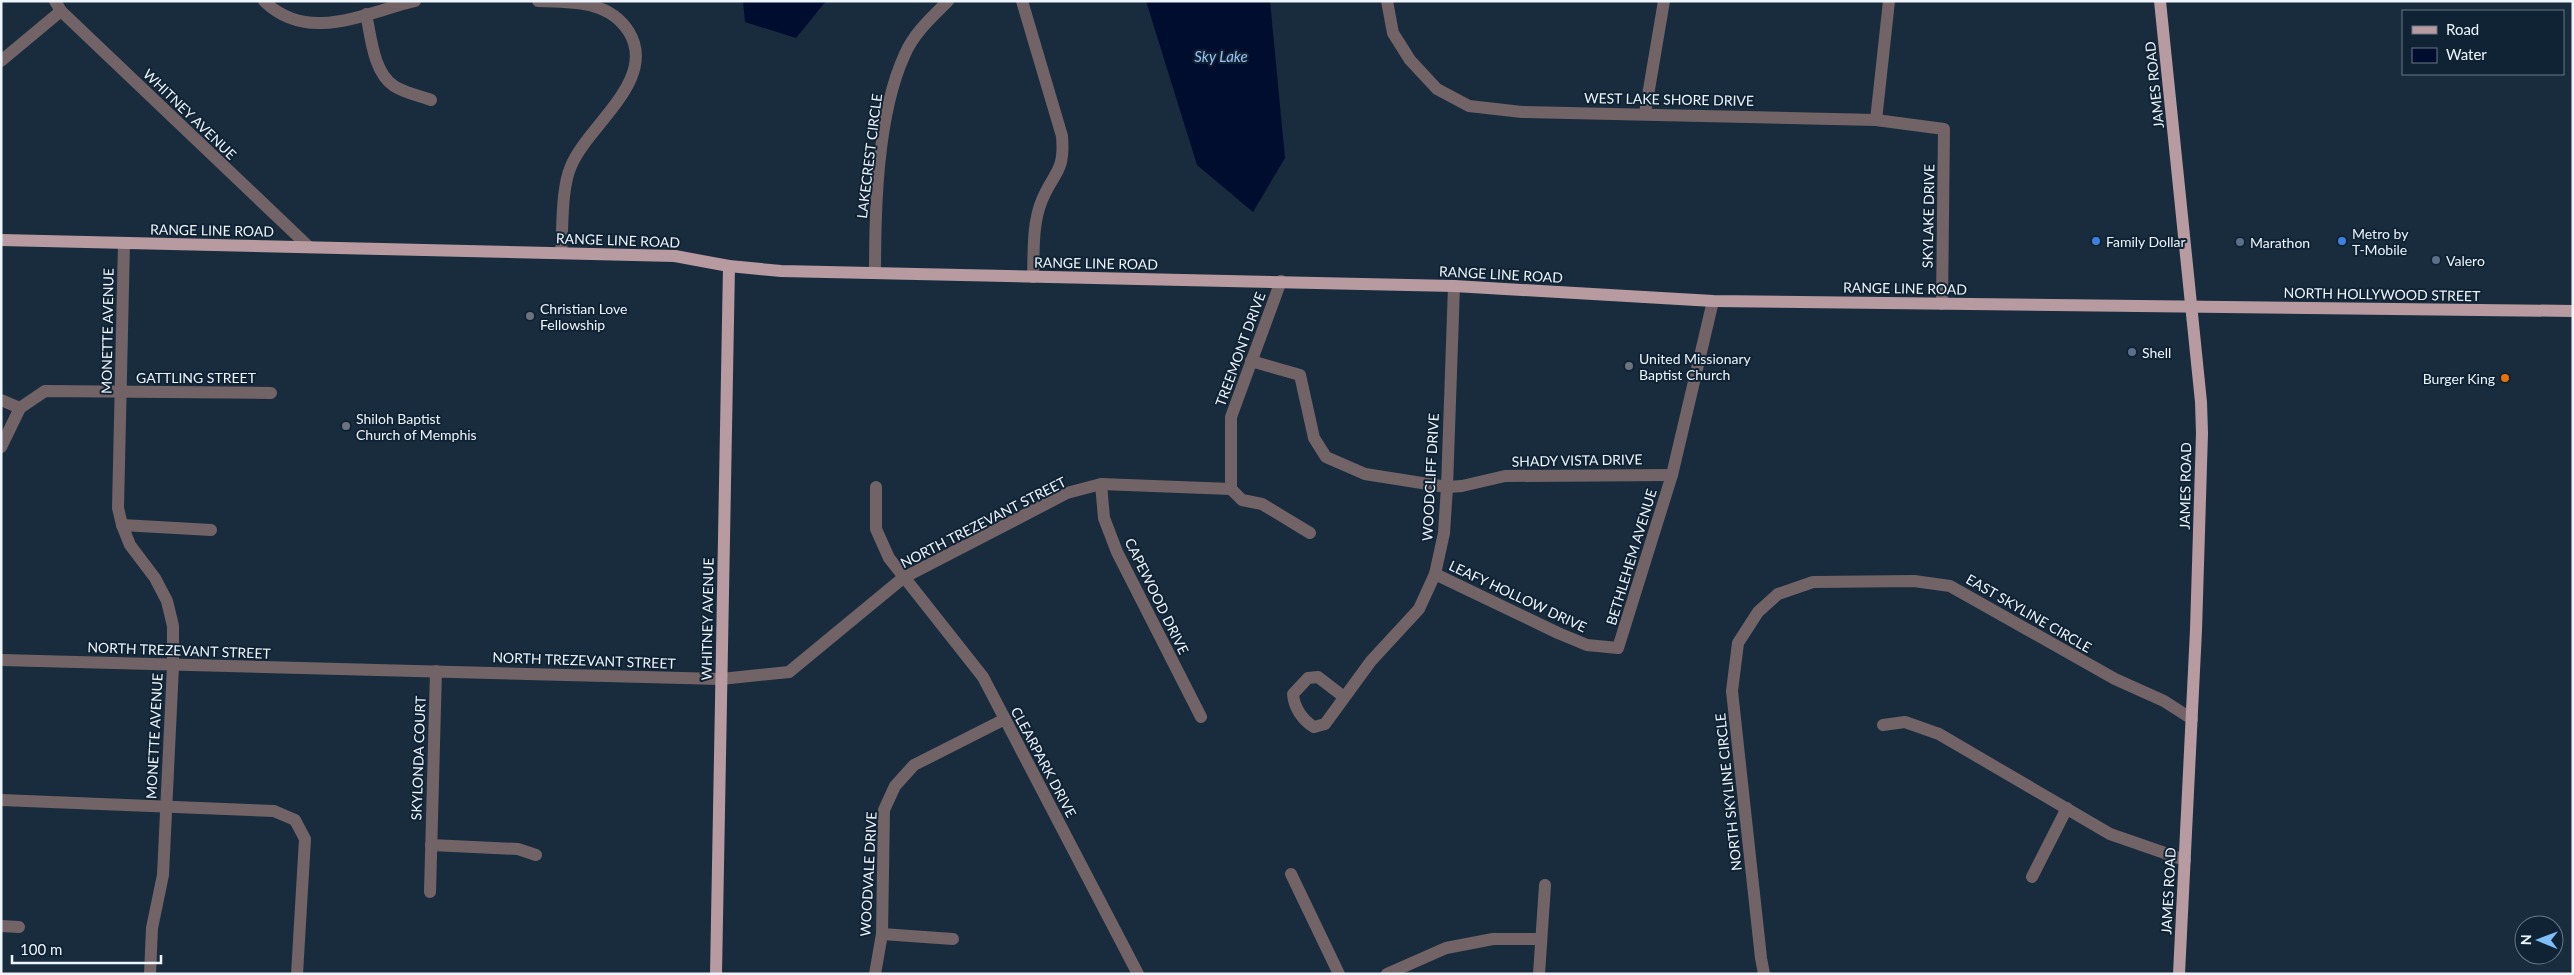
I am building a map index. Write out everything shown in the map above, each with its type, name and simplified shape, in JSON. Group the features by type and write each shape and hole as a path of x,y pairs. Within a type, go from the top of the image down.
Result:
{"main road":[{"name":"JAMES ROAD","path":"2160,1 2200,402 2202,457 2180,974"},
{"name":"RANGE LINE ROAD","path":"1,240 675,256 729,266 781,271 1454,286 1714,301 2191,307"},
{"name":"WHITNEY AVENUE","path":"716,974 729,266"},
{"name":"NORTH HOLLYWOOD STREET","path":"2191,307 2573,311"}],"street":[{"path":"264,1 289,19 302,24 319,25 415,1"},
{"path":"538,1 589,2 609,10 624,22 635,41 636,59 633,76 625,91 578,150 570,168 561,252"},
{"name":"LAKECREST CIRCLE","path":"875,274 875,208 894,82 905,53 920,30 948,1"},
{"path":"1022,1 1062,136 1064,154 1058,174 1042,200 1035,224 1033,277"},
{"name":"WEST LAKE SHORE DRIVE","path":"1387,1 1393,33 1410,60 1436,89 1469,106 1522,112 1645,113 1876,120 1944,129"},
{"path":"1645,113 1664,1"},
{"path":"1876,120 1889,1"},
{"path":"1,61 58,6"},
{"name":"WHITNEY AVENUE","path":"58,6 308,246"},
{"path":"366,14 378,65 383,74 394,86 432,100"},
{"name":"SKYLAKE DRIVE","path":"1942,304 1944,129"},
{"name":"MONETTE AVENUE","path":"124,243 118,508 122,526 130,545 155,578 167,600 173,626 173,666 163,875 152,928 150,974"},
{"name":"TREEMONT DRIVE","path":"1230,489 1231,417 1281,281"},
{"name":"WOODCLIFF DRIVE","path":"1344,697 1371,660 1419,609 1435,574 1444,533 1454,286"},
{"name":"BETHLEHEM AVENUE","path":"1618,648 1672,475 1714,301"},
{"name":"SHADY VISTA DRIVE","path":"1251,361 1300,375 1314,438 1326,457 1365,474 1447,487 1462,486 1505,476 1672,475"},
{"name":"GATTLING STREET","path":"20,408 46,391 271,392"},
{"path":"1,400 20,408 1,447"},
{"name":"NORTH TREZEVANT STREET","path":"1,660 721,679 789,672 903,578 1067,493 1101,484 1230,489"},
{"name":"CAPEWOOD DRIVE","path":"1101,484 1104,518 1117,552 1201,716"},
{"name":"CLEARPARK DRIVE","path":"876,486 876,530 888,558 983,677 1138,974"},
{"path":"1230,489 1242,500 1262,504 1310,533"},
{"path":"122,526 211,530"},
{"name":"LEAFY HOLLOW DRIVE","path":"1435,574 1587,645 1618,648"},
{"name":"EAST SKYLINE CIRCLE","path":"1758,612 1778,594 1813,582 1914,581 1950,586 2115,679 2164,701 2192,719"},
{"name":"NORTH SKYLINE CIRCLE","path":"1758,612 1738,644 1732,691 1764,974"},
{"name":"SKYLONDA COURT","path":"430,892 436,671"},
{"name":"WOODVALE DRIVE","path":"875,974 882,934 884,810 895,786 914,765 1005,718"},
{"path":"1883,725 1906,722 1939,734 2110,834 2185,860"},
{"path":"1,800 274,811 295,820 306,839 297,974"},
{"path":"2032,877 2067,808"},
{"path":"431,845 518,849 536,856"},
{"path":"1291,874 1339,974"},
{"path":"1539,974 1544,885"},
{"path":"1,926 19,927"},
{"path":"882,934 953,939"},
{"path":"1387,974 1446,948 1493,939 1541,938"}],"water":[{"path":"743,1 826,1 796,38 745,22"},
{"name":"Sky Lake","path":"1146,1 1270,1 1285,158 1253,212 1197,165"}],"place":[{"name":"Family Dollar","path":"2096,241"},
{"name":"Metro by T-Mobile","path":"2342,241"},
{"name":"Marathon","path":"2240,242"},
{"name":"Valero","path":"2436,260"},
{"name":"Christian Love Fellowship","path":"530,316"},
{"name":"Shell","path":"2132,352"},
{"name":"United Missionary Baptist Church","path":"1629,366"},
{"name":"Burger King","path":"2505,378"},
{"name":"Shiloh Baptist Church of Memphis","path":"346,426"}]}
